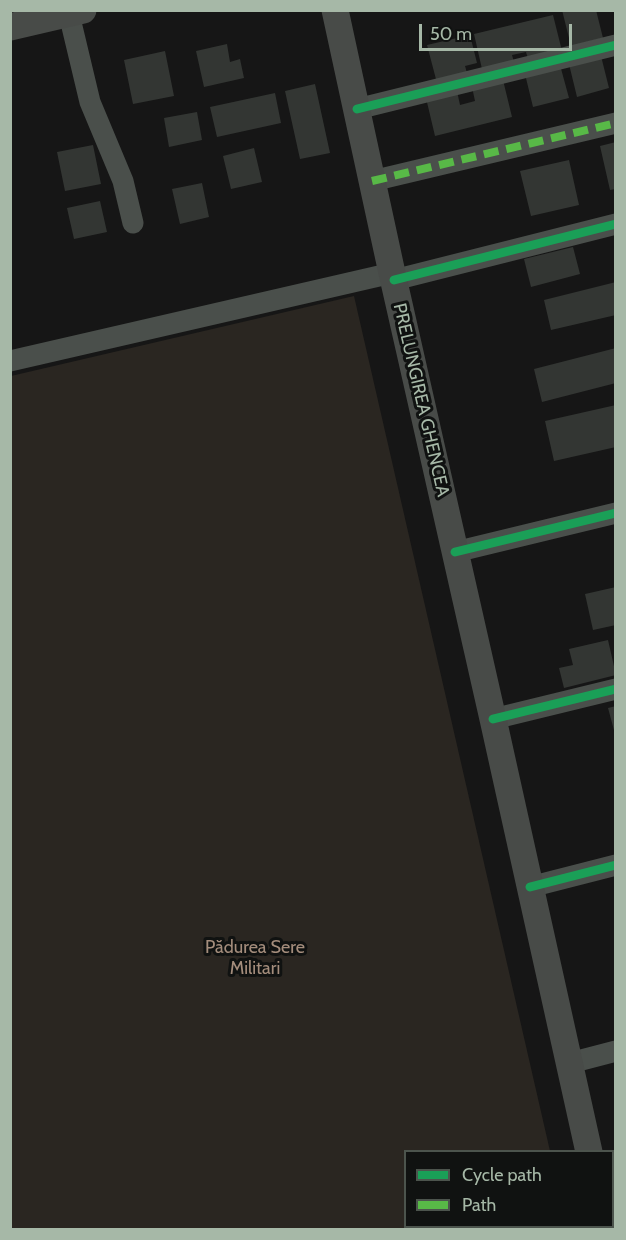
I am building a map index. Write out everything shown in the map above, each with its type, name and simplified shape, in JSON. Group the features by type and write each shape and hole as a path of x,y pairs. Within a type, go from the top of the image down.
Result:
{"main road":[{"name":"PRELUNGIREA GHENCEA","path":"334,10 589,1150"},
{"path":"10,27 76,12"}],"street":[{"path":"76,12 90,102 123,181 133,223"},
{"path":"357,109 615,45"},
{"path":"372,181 615,123"},
{"path":"10,361 393,277 615,224"},
{"path":"455,552 615,513"},
{"path":"494,719 615,689"},
{"path":"530,887 615,865"},
{"path":"570,1063 615,1051"}],"green space":[{"name":"Pădurea Sere Militari","path":"354,296 550,1150 404,1150 404,1228 568,1229 11,1229 11,376"}],"building":[{"path":"562,10 596,10 603,38 571,46"},
{"path":"553,15 562,51 528,59 526,52 512,55 514,62 482,69 474,34"},
{"path":"470,35 477,63 465,66 468,76 437,83 427,45"},
{"path":"227,44 230,62 240,59 244,78 204,87 196,51"},
{"path":"165,51 174,96 133,104 124,60"},
{"path":"600,52 609,88 577,97 568,60"},
{"path":"560,65 569,98 533,107 525,74"},
{"path":"503,80 512,117 435,136 426,98 457,91 460,105 475,101 472,87"},
{"path":"315,84 330,153 300,159 285,91"},
{"path":"275,93 281,123 217,137 210,107"},
{"path":"197,112 202,140 169,147 164,118"},
{"path":"616,142 616,189 610,190 600,146"},
{"path":"93,145 101,184 65,191 57,152"},
{"path":"254,148 262,182 231,189 223,156"},
{"path":"569,160 579,205 531,216 520,171"},
{"path":"202,183 209,217 180,224 172,189"},
{"path":"100,201 107,232 74,239 67,208"},
{"path":"573,247 580,274 531,287 524,259"},
{"path":"616,282 616,315 551,330 544,300"},
{"path":"616,348 616,383 542,402 534,369"},
{"path":"616,405 616,447 554,461 545,421"},
{"path":"616,587 616,625 593,630 585,594"},
{"path":"608,640 616,675 564,688 559,668 573,665 569,649"},
{"path":"616,706 616,734 615,734 608,708"}],"marked path":[{"path":"372,181 616,123"}],"cycle path":[{"path":"357,109 616,45"},
{"path":"394,280 616,224"},
{"path":"455,552 616,513"},
{"path":"493,719 616,689"},
{"path":"530,887 616,865"}]}
